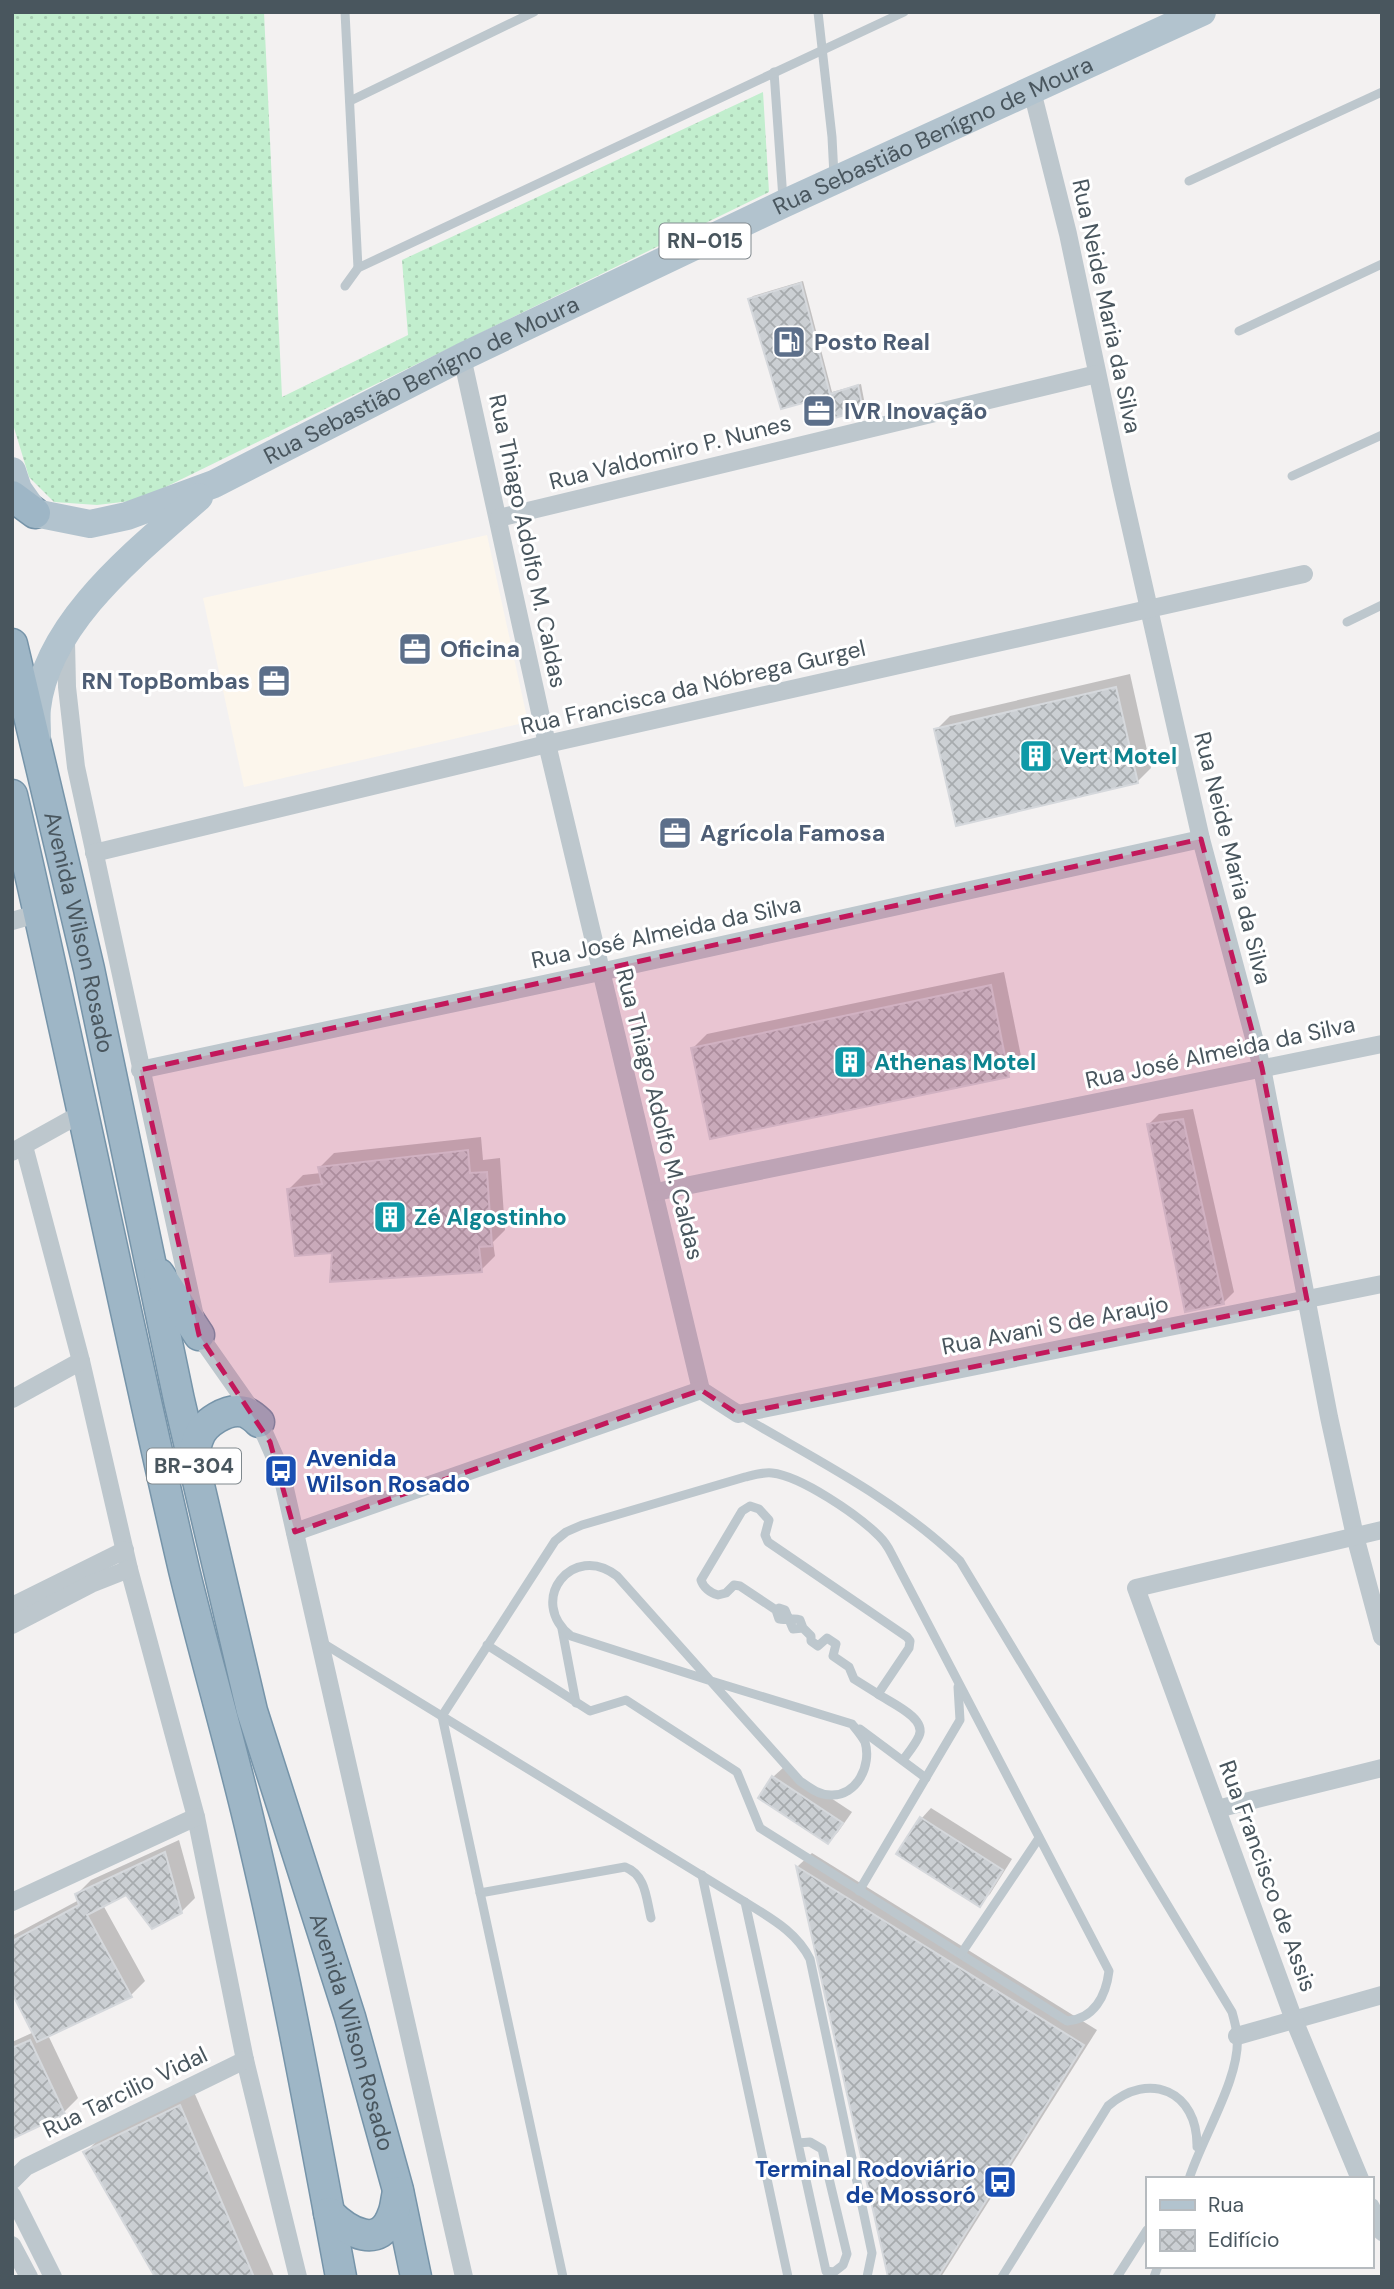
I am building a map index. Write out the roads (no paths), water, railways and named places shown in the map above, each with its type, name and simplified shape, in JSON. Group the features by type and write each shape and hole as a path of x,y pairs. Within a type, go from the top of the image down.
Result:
{"highway":[{"name":"Avenida Wilson Rosado","path":"12,644 89,969 193,1462 252,1711 350,2017 398,2190 416,2277"},
{"name":"Avenida Wilson Rosado","path":"12,795 26,917 84,1112 185,1572 254,1841 287,1995 341,2277"},
{"path":"149,1259 199,1335"},
{"path":"193,1462 198,1438 203,1429 216,1419 240,1411 259,1422"},
{"path":"329,2213 340,2225 353,2232 364,2236 375,2235 387,2227 398,2190"}],"main road":[{"name":"Rua Sebastião Benígno de Moura","path":"214,484 462,357 783,204 1202,12"},
{"path":"12,471 24,505 90,524 127,516 214,484"},
{"path":"37,748 37,708 44,678 66,632 89,601 125,563 214,484"}],"street":[{"name":"Rua Neide Maria da Silva","path":"1032,92 1068,234 1148,609 1201,839 1262,1069 1355,1536 1382,1637"},
{"name":"Rua Thiago Adolfo M. Caldas","path":"462,357 547,744 600,972 656,1192 701,1390"},
{"name":"Rua Valdomiro P. Nunes","path":"499,518 1097,374"},
{"name":"Rua Francisca da Nóbrega Gurgel","path":"94,853 547,744 1304,574"},
{"path":"66,632 67,687 76,767 199,1335 259,1422 281,1471 464,2277"},
{"name":"Rua José Almeida da Silva","path":"140,1070 600,972 1201,839"},
{"name":"Rua José Almeida da Silva","path":"656,1192 1382,1044"},
{"path":"84,1112 18,1149 81,1361 129,1569 196,1817 245,2060 298,2277"},
{"name":"Rua Avani S de Araujo","path":"738,1413 1382,1284"},
{"path":"12,1399 81,1361"},
{"path":"295,1532 701,1390 738,1413"},
{"path":"1355,1536 1382,1530"},
{"name":"Rua Francisco de Assis","path":"1355,1536 1136,1588 1294,2020 1359,2177"},
{"path":"12,1606 125,1550"},
{"path":"12,1625 91,1584 129,1569"},
{"path":"1217,1809 1382,1768"},
{"path":"12,1902 196,1817"},
{"path":"1237,2036 1382,1995"},
{"name":"Rua Tarcilio Vidal","path":"12,2181 19,2167 245,2060"},
{"path":"12,2195 53,2277"},
{"path":"1373,2212 1382,2232"},
{"path":"12,2245 29,2277"}],"lane":[{"path":"345,12 358,268"},
{"path":"350,101 534,12"},
{"path":"818,12 832,137 834,181"},
{"path":"345,286 358,268 904,12"},
{"path":"774,72 783,204"},
{"path":"1189,181 1382,92"},
{"path":"1239,331 1382,264"},
{"path":"1292,476 1382,435"},
{"path":"1347,622 1382,605"},
{"path":"738,1413 891,1503 933,1535 960,1561 1232,2012 1237,2036 1227,2089 1197,2154 1190,2177"},
{"path":"487,1645 590,1711 626,1700 737,1772 760,1828 1067,2021 1079,2020 1100,2000 1107,1983 1108,1971 881,1537 850,1512 797,1481 769,1472 682,1495 566,1532 541,1560 487,1645 442,1716 563,2277"},
{"path":"878,1695 909,1647 908,1637 768,1542 765,1535 769,1520 759,1509 750,1506 742,1511 701,1576 702,1585 718,1595 726,1593 734,1586 740,1586 776,1610 779,1619 788,1619 793,1629 803,1628 818,1646 827,1639 836,1644 832,1655 849,1667 854,1679 878,1695 917,1719 920,1734 903,1760"},
{"path":"576,1703 562,1629 553,1608 552,1593 558,1582 569,1572 580,1566 593,1564 607,1567 617,1576 800,1781 816,1792 843,1794 854,1786 866,1767 864,1740 852,1724"},
{"path":"562,1629 580,1639 852,1724 926,1778"},
{"path":"321,1642 745,1902 803,1945 810,1959 872,2253 867,2277"},
{"path":"859,1891 960,1720 958,1681"},
{"path":"961,1954 1040,1838"},
{"path":"480,1893 625,1867 642,1878 652,1918"},
{"path":"702,1875 788,2277"},
{"path":"745,1902 826,2271 834,2272 844,2265 847,2254 822,2149 810,2142 798,2143"},
{"path":"1002,2277 1108,2106 1123,2093 1159,2089 1178,2096 1198,2128 1197,2154 1182,2177"},
{"path":"1117,2277 1146,2232"}],"place":[{"name":"Posto Real","path":"789,342"},
{"name":"IVR Inovação","path":"819,411"},
{"name":"Oficina","path":"415,649"},
{"name":"RN TopBombas","path":"274,681"},
{"name":"Vert Motel","path":"1036,756"},
{"name":"Agrícola Famosa","path":"675,833"},
{"name":"Athenas Motel","path":"850,1062"},
{"name":"Zé Algostinho","path":"390,1217"},
{"name":"Avenida Wilson Rosado","path":"281,1471"},
{"name":"Terminal Rodoviário de Mossoró","path":"1000,2182"}]}
